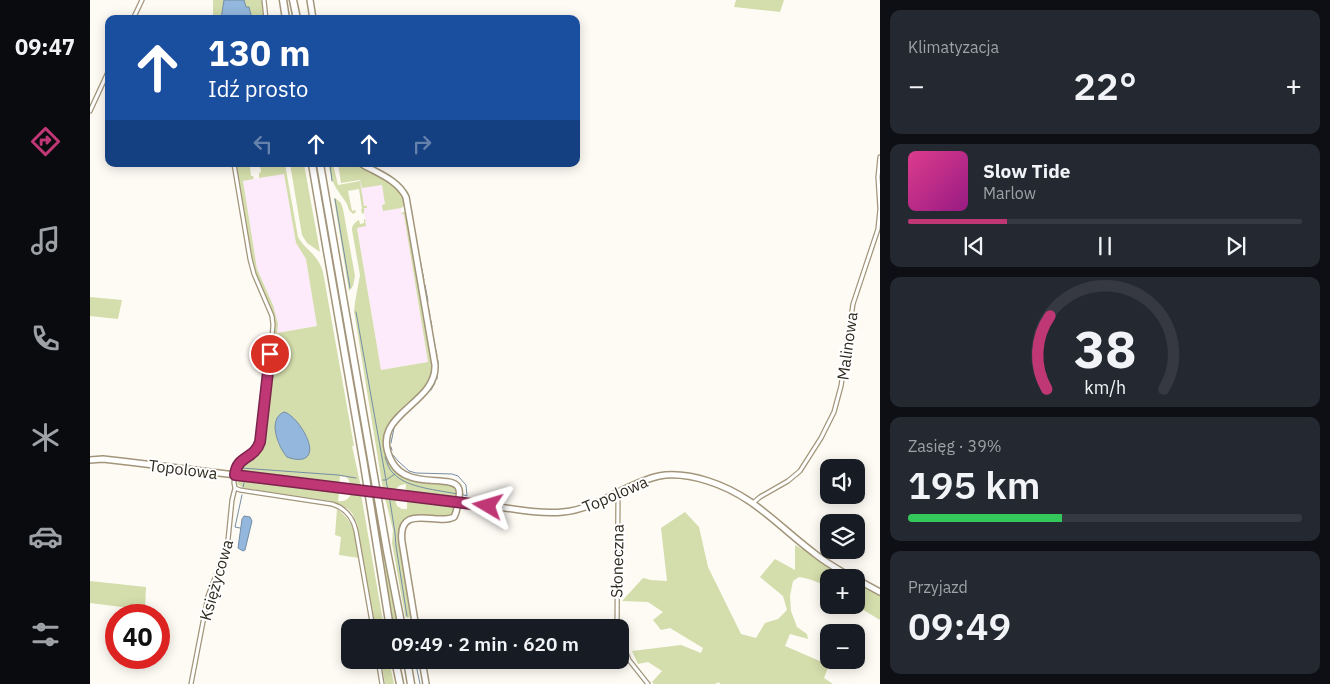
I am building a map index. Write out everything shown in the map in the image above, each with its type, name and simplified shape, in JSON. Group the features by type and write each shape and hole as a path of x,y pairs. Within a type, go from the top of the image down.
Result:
{"highway":[{"path":"283,0 285,15"},
{"path":"293,0 295,15"},
{"path":"313,167 389,619"},
{"path":"321,167 400,619"},
{"path":"397,669 400,684"},
{"path":"408,669 411,684"}],"street":[{"path":"135,15 142,0"},
{"path":"264,0 266,15"},
{"path":"310,0 312,15"},
{"path":"90,111 105,79"},
{"name":"Malinowa","path":"754,503 760,497 788,482 798,473 813,452 834,412 841,386 853,304 879,224 878,177 880,157"},
{"path":"235,167 250,259 254,274 269,308 273,325 260,442 255,452 238,464 235,469 235,475"},
{"path":"367,167 395,184 406,197 434,365 434,376 428,388 391,424 387,442 389,455 396,468 406,476 456,485 459,491 456,514 451,518 448,520 416,518 407,522 402,531 402,542 415,619"},
{"name":"Topolowa","path":"90,459 112,460 535,512 569,512 617,494 648,479 677,475 718,485 739,494 771,516 813,553 837,569"},
{"name":"Księżycowa","path":"191,684 208,596 223,559 228,540 235,475"},
{"path":"235,488 332,504 342,508 352,519 355,526 371,619"},
{"name":"Słoneczna","path":"617,494 618,619"},
{"path":"865,584 880,592"},
{"path":"629,660 648,684"},
{"path":"380,669 382,684"},
{"path":"424,669 426,684"}],"shaded area":[{"path":"284,174 296,243 306,259 317,326 277,333 273,305 257,269 243,181"},
{"path":"373,175 404,206 401,208 401,212 404,214 428,362 381,370 357,227 366,225 358,177"}],"green space":[{"path":"213,0 262,0 264,10 264,15 213,15"},
{"path":"736,0 784,0 780,12 734,7"},
{"path":"237,167 250,167 251,176 254,179 243,181 257,269 273,305 278,324 277,333 317,326 306,259 296,243 284,174 259,178 260,167 286,167 298,237 318,261 323,272 354,446 352,446 361,487 350,486 349,480 346,477 340,476 339,485 239,473 238,469 241,463 257,452 262,444 274,333 273,314 254,269","holes":["288,413 300,426 309,442 309,454 278,444 276,425 278,416"]},
{"path":"291,167 305,167 320,252 307,243 302,235"},
{"path":"316,167 319,167 382,533 380,538 382,537 397,619 393,619"},
{"path":"329,167 334,167 338,185 360,181 364,206 367,206 367,208 364,208 364,213 362,214 359,189 348,191 352,211 355,210 356,212 353,214 332,180"},
{"path":"338,167 365,167 399,190 405,205 401,208 383,211 382,205 385,204 382,185 362,188 360,180 341,183"},
{"path":"334,199 341,203 343,209 355,276 353,286 349,291"},
{"path":"401,213 407,214 433,363 430,379 424,389 392,418 388,425 386,443 388,455 394,469 402,476 411,480 452,486 456,489 457,495 449,499 405,493 406,484 396,488 395,498 397,506 402,509 407,509 407,500 450,505 454,508 451,514 444,517 417,515 409,518 402,524 398,537 412,615 407,618 405,616 392,543 393,530 383,490 354,311 360,275 352,230 356,222 359,220 360,224 364,223 365,219 366,226 357,228 381,370 428,362 404,215"},
{"path":"90,297 122,300 118,319 90,316"},
{"path":"240,479 339,492 338,501 346,500 351,493 361,494 383,619 374,619 357,523 348,509 332,501 244,488 237,484"},
{"path":"337,509 348,519 354,530 359,558 339,555 341,537 335,535"},
{"path":"685,512 699,527 708,567 741,634 756,638 765,623 778,619 787,610 783,596 760,577 775,559 795,570 795,545 838,569 820,569 820,583 799,577 793,581 790,596 791,611 797,627 807,634 808,639 790,634 785,646 820,661 820,669 827,669 824,678 833,684 720,684 719,682 715,684 654,684 652,682 662,671 648,662 638,664 632,651 681,645 701,653 703,648 670,628 661,630 653,620 663,612 648,602 622,601 643,578 667,581 661,528"},
{"path":"90,581 146,587 145,604 105,605 90,603"},
{"path":"865,584 880,592 880,620 865,611"},
{"path":"382,669 391,669 394,684 385,684"}],"water":[{"path":"224,0 244,0 246,7 249,7 251,15 222,15"},
{"path":"284,412 295,419 309,442 310,449 308,455 303,459 287,457 280,447 275,427 279,416"},
{"path":"244,516 250,517 252,521 245,550 243,551 238,548"}],"waterway":[{"path":"330,167 332,181"},
{"path":"335,199 350,288"},
{"path":"420,260 424,280"},
{"path":"425,285 428,301"},
{"path":"428,306 430,316"},
{"path":"356,312 388,491"},
{"path":"431,321 432,327"},
{"path":"432,332 437,356"},
{"path":"437,379 438,361"},
{"path":"431,390 435,383"},
{"path":"417,403 427,394"},
{"path":"391,443 394,428"},
{"path":"393,455 409,471 458,476 466,485 467,496 461,494"},
{"path":"385,457 392,472 400,479 424,488 457,494"},
{"path":"241,468 356,478"},
{"path":"383,480 395,474"},
{"path":"243,487 244,483"},
{"path":"240,528 235,527 242,495"},
{"path":"389,495 407,616"},
{"path":"417,669 420,684"}],"route":[{"path":"270,354 260,442 255,452 240,461 235,469 235,475 488,506"}]}
